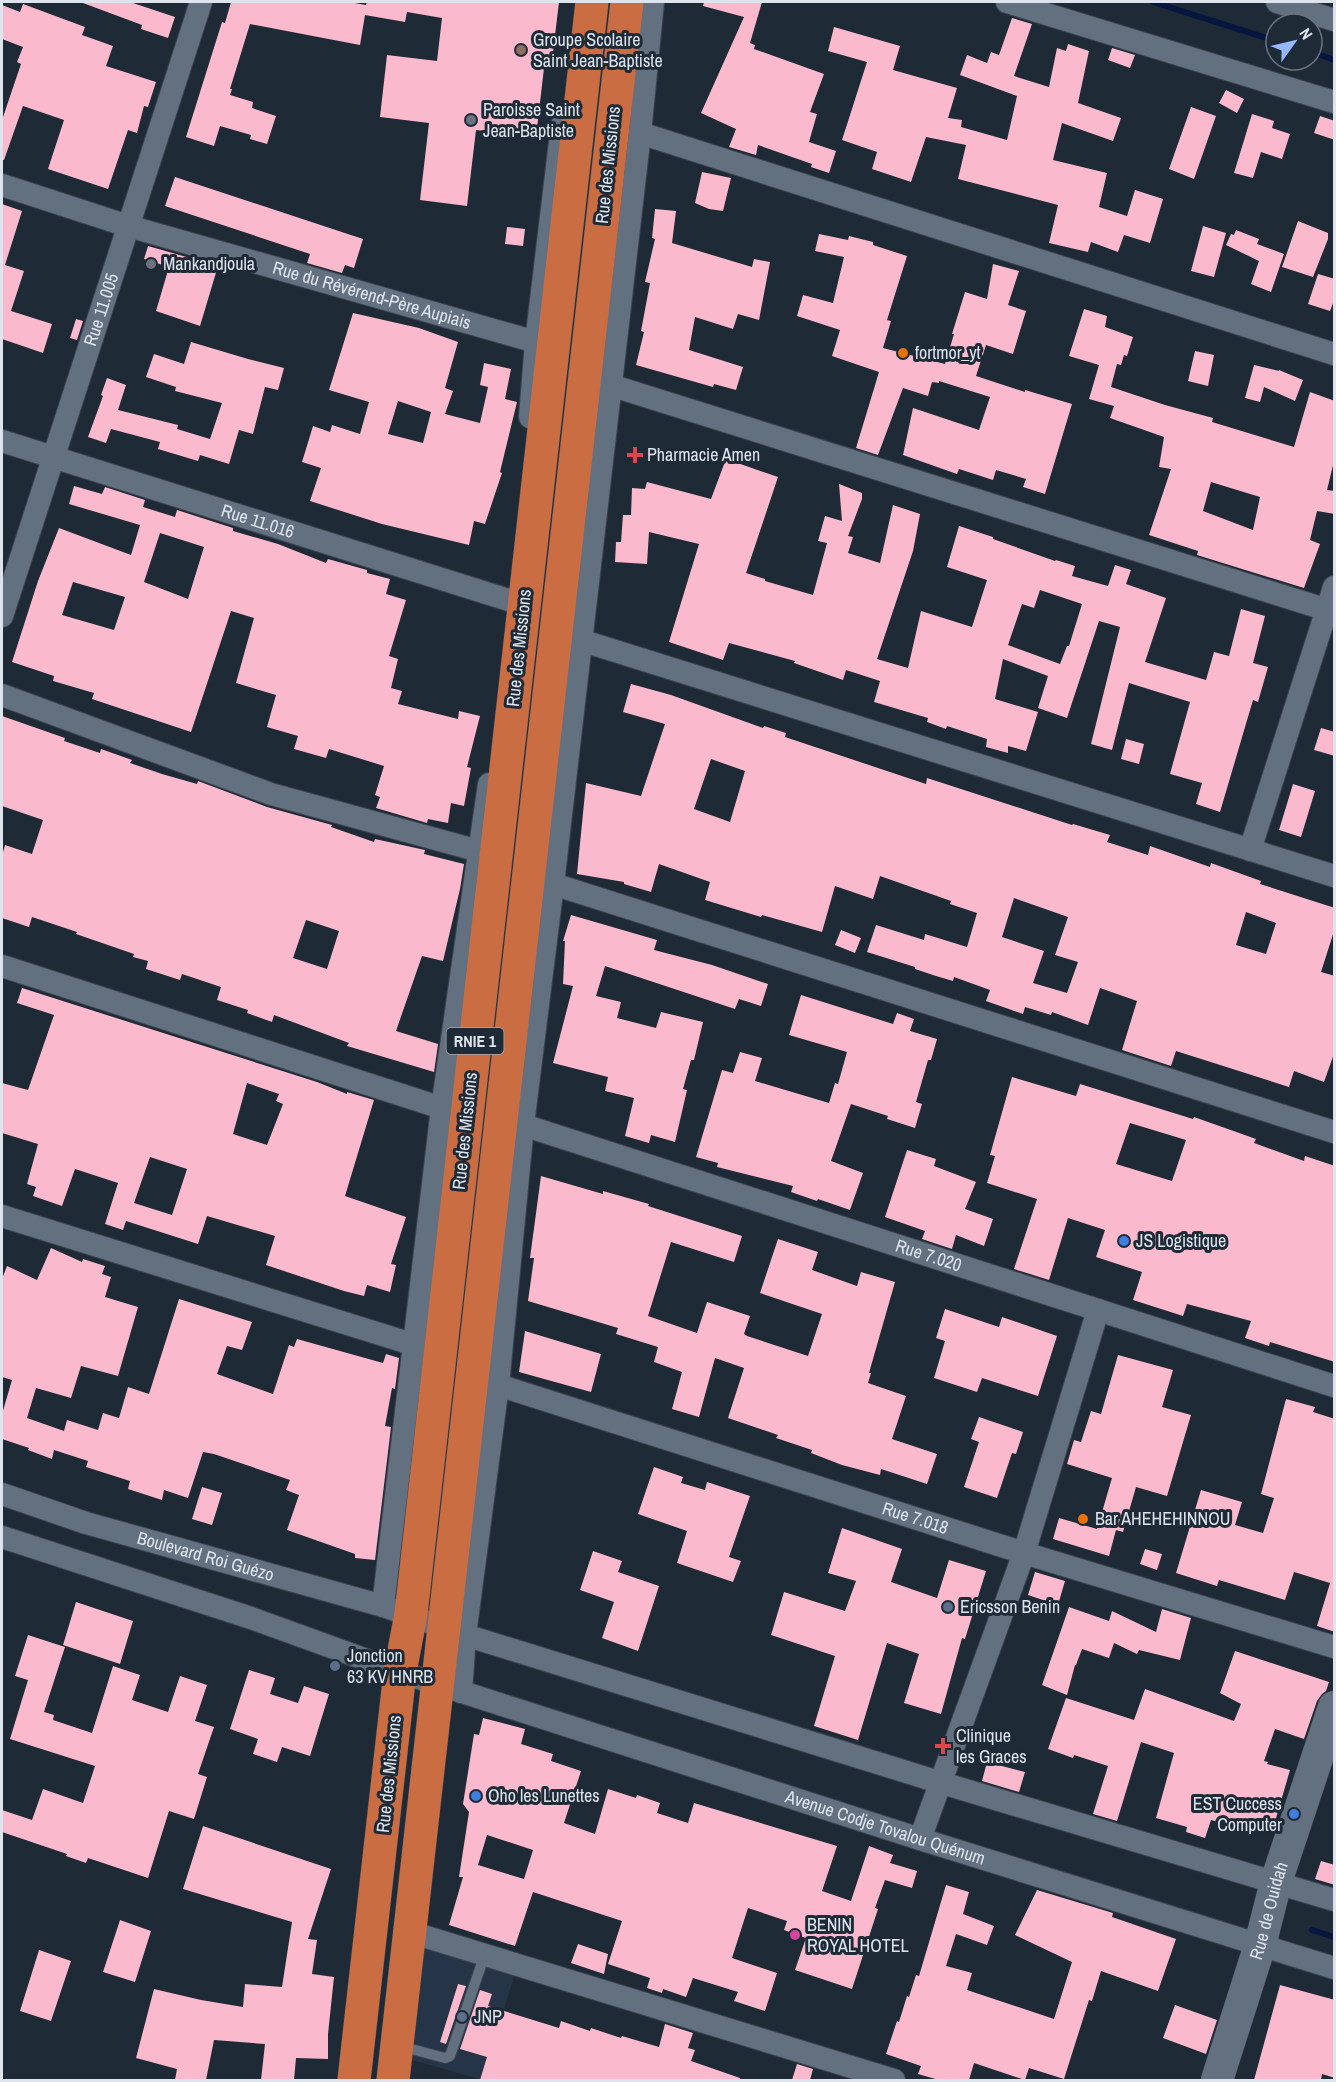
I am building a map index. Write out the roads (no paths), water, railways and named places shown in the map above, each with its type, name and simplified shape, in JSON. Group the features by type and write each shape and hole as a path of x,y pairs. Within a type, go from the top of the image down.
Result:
{"highway":[{"name":"Rue des Missions","path":"354,2080 400,1672 397,1610 592,2"},
{"name":"Rue des Missions","path":"393,2080 410,1932 449,1688 627,2"}],"main road":[{"name":"Rue de Ouidah","path":"1217,2080 1260,1944 1276,1882 1335,1707"}],"street":[{"name":"Rue 11.005","path":"2,616 201,2"},
{"path":"397,1610 415,1345 442,1108 515,602 536,342 577,2"},
{"path":"653,2 640,133 523,1125 498,1385 455,1631 942,1783 1335,1900"},
{"path":"1007,2 1335,102"},
{"path":"1277,2 1323,12"},
{"path":"640,133 1335,354"},
{"name":"Rue du Révérend-Père Aupiais","path":"2,185 129,226 536,342"},
{"path":"610,385 1331,611"},
{"name":"Rue 11.016","path":"2,441 515,602"},
{"path":"1250,850 1331,611 1335,587"},
{"path":"580,640 1335,876"},
{"path":"2,695 271,794 479,851"},
{"path":"553,884 1335,1132"},
{"path":"2,966 442,1108"},
{"name":"Rue 7.020","path":"523,1125 1335,1386"},
{"path":"2,1216 415,1345"},
{"path":"921,1839 1024,1553 1098,1310"},
{"name":"Rue 7.018","path":"498,1385 1024,1553 1335,1647"},
{"name":"Boulevard Roi Guézo","path":"2,1494 86,1523 397,1610 455,1631"},
{"path":"2,1537 251,1618 400,1672"},
{"name":"Avenue Codje Tovalou Quénum","path":"400,1672 921,1839 1335,1968"},
{"path":"410,1932 894,2080"}],"lane":[{"path":"397,2045 445,2058 450,2056 485,1954"}],"waterway":[{"path":"1153,2 1264,37"},
{"path":"1324,56 1334,60"},
{"path":"1312,1930 1334,1937"}],"place":[{"name":"Groupe Scolaire Saint Jean-Baptiste","path":"521,50"},
{"name":"Paroisse Saint Jean-Baptiste","path":"471,120"},
{"name":"Mankandjoula","path":"151,264"},
{"name":"fortmor_yt","path":"903,353"},
{"name":"Pharmacie Amen","path":"635,455"},
{"name":"JS Logistique","path":"1124,1241"},
{"name":"Bar AHEHEHINNOU","path":"1083,1519"},
{"name":"Ericsson Benin","path":"948,1607"},
{"name":"Jonction 63 KV HNRB","path":"335,1666"},
{"name":"Clinique les Graces","path":"943,1746"},
{"name":"Oho les Lunettes","path":"476,1796"},
{"name":"EST Cuccess Computer","path":"1294,1814"},
{"name":"BENIN ROYAL HOTEL","path":"795,1935"},
{"name":"JNP","path":"462,2017"}]}
